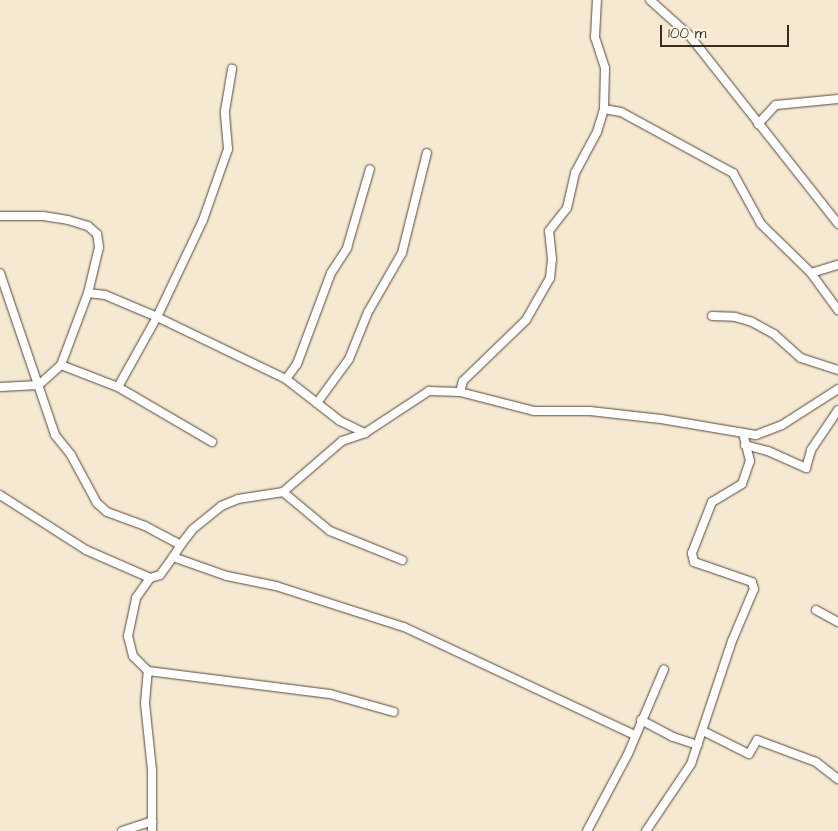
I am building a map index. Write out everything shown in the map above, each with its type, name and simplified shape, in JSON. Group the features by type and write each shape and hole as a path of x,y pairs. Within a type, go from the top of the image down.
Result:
{"street":[{"path":"460,392 462,381 526,320 550,278 552,259 548,231 567,208 575,173 598,132 604,109 605,68 595,37 597,0"},
{"path":"650,0 689,35 838,224"},
{"path":"118,387 157,316 203,220 228,149 224,112 232,70"},
{"path":"758,124 776,105 838,99"},
{"path":"604,109 621,112 731,171 761,224 811,273 838,310"},
{"path":"317,404 349,358 368,312 402,253 427,153"},
{"path":"286,379 297,364 331,273 347,248 370,169"},
{"path":"0,216 43,216 68,220 88,226 97,234 99,247 88,293 61,365 39,385 0,387"},
{"path":"811,273 838,265"},
{"path":"0,273 55,435 71,455 97,502 107,512 145,526 180,546"},
{"path":"88,293 105,295 157,316 286,379 340,421 365,433"},
{"path":"712,316 735,317 752,322 774,334 801,358 838,370"},
{"path":"61,365 118,387 212,442"},
{"path":"394,712 330,694 148,672 133,656 128,636 136,598 150,578 160,575 193,529 221,506 238,499 283,492 342,441 365,433 430,391 460,392 534,411 590,411 652,418 756,435 774,429 838,389"},
{"path":"745,445 765,450 806,468 811,450 838,410"},
{"path":"743,434 750,461"},
{"path":"646,831 691,764 732,641 754,589 752,582 694,562 692,553 712,502 742,484 750,461 765,450"},
{"path":"283,492 330,531 402,560"},
{"path":"0,495 86,550 150,578"},
{"path":"173,557 227,576 276,586 404,627 635,735"},
{"path":"816,610 838,622"},
{"path":"587,831 628,754 664,669"},
{"path":"148,672 145,703 152,770 152,831"},
{"path":"641,720 673,737 698,745"},
{"path":"703,731 749,754 757,740 816,762 838,779"},
{"path":"122,831 152,821"}]}
